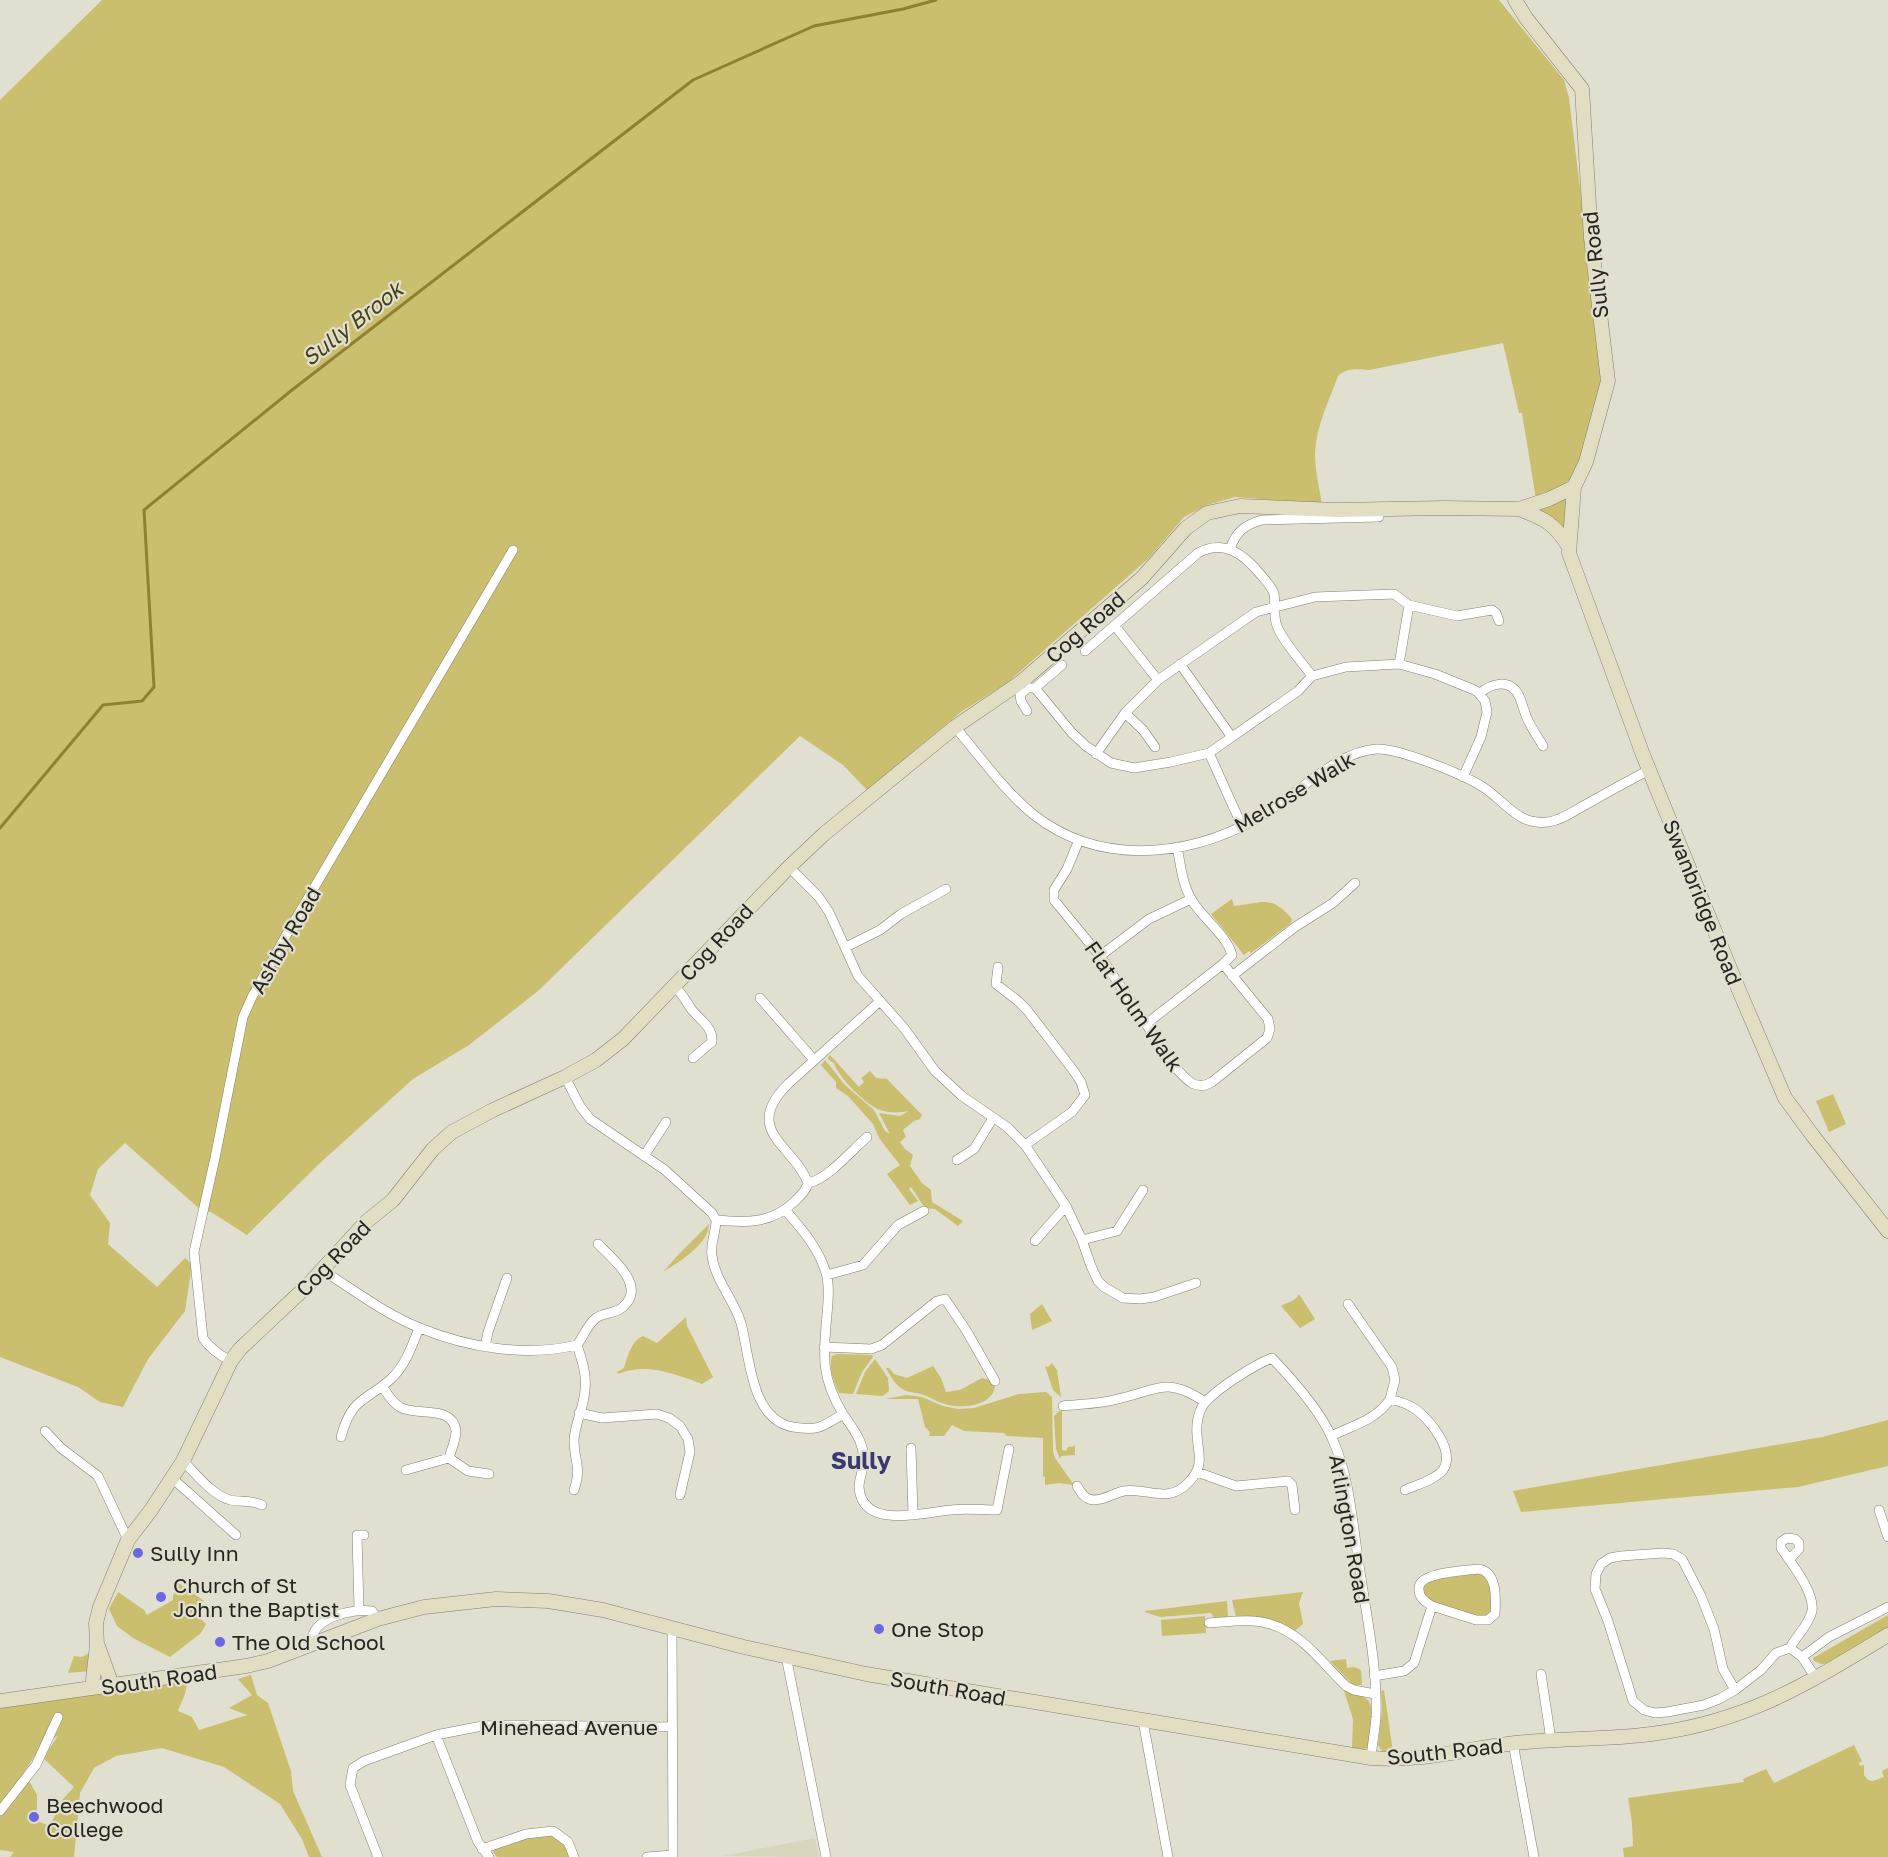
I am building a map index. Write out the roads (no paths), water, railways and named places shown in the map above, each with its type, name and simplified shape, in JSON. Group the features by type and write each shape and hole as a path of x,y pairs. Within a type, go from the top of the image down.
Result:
{"street":[{"name":"Sully Road","path":"1515,0 1526,18 1582,89 1591,238 1608,381 1586,462 1574,488 1569,547"},
{"name":"Cog Road","path":"92,1688 97,1645 96,1623 100,1607 128,1540 183,1461 231,1361 240,1348 290,1303 366,1222 393,1200 433,1149 452,1132 493,1110 565,1077 596,1060 623,1039 789,867 824,834 955,727 1022,682 1142,578 1186,528 1207,513 1239,506 1336,510 1519,509 1574,488"},
{"name":"Cog Road","path":"1519,509 1557,529 1569,547"},
{"path":"1230,549 1234,537 1240,530 1248,524 1262,520 1379,517"},
{"path":"1085,651 1197,552 1208,547 1230,549 1252,564 1272,588 1278,628 1312,676"},
{"name":"Swanbridge Road","path":"1569,547 1574,568 1649,770 1785,1098 1888,1231"},
{"name":"Ashby Road","path":"231,1361 219,1355 203,1338 194,1252 243,1017 284,940 513,550"},
{"path":"1096,754 1125,713 1158,680 1256,612 1315,597 1394,594 1409,605 1457,616 1492,610 1499,621"},
{"path":"1399,664 1409,605"},
{"path":"1115,626 1158,680"},
{"path":"1180,664 1231,736"},
{"path":"1035,688 1072,734 1096,754 1111,763 1134,768 1209,753 1298,690 1312,676 1346,667 1399,664 1472,688 1485,701 1487,712 1481,737 1463,777"},
{"path":"1027,711 1020,695 1027,688 1035,688 1062,665"},
{"path":"1479,694 1490,686 1498,684 1513,688 1543,746"},
{"path":"1125,713 1143,730 1155,747"},
{"name":"Melrose Walk","path":"955,727 1028,809 1056,829 1079,840 1103,848 1128,851 1153,851 1178,847 1215,837 1242,826 1272,809 1341,760 1368,750 1398,751 1463,777 1484,788 1519,817 1543,822 1559,819 1649,770"},
{"path":"1209,753 1242,826"},
{"name":"Flat Holm Walk","path":"1079,840 1067,869 1054,890 1055,903 1101,956 1175,1067 1188,1082 1200,1086 1212,1082 1267,1038 1270,1029 1268,1019 1232,976"},
{"path":"1146,1024 1232,955 1229,947 1191,899 1184,882 1178,847"},
{"path":"789,867 818,896 829,912 858,976 904,1028 935,1071 947,1083 1007,1127 1025,1145 1065,1206 1082,1240 1098,1281 1113,1293 1124,1298 1140,1299 1154,1297 1196,1283"},
{"path":"1222,964 1232,976 1295,927 1333,903 1354,883"},
{"path":"846,947 880,930 901,914 945,889"},
{"path":"1101,956 1149,919 1191,899"},
{"path":"998,967 996,984 1027,1010 1073,1070 1081,1082 1085,1095 1072,1112 1025,1145"},
{"path":"675,987 684,995 691,1009 713,1035 712,1042 693,1058"},
{"path":"760,998 814,1060"},
{"path":"716,1220 746,1223 773,1217 786,1211 806,1190 808,1183 800,1167 778,1143 771,1131 772,1106 778,1094 880,1001"},
{"path":"565,1077 579,1106 590,1119 665,1170 712,1213 716,1220 712,1259 741,1323 752,1376 764,1408 777,1422 808,1429 817,1429 843,1414"},
{"path":"957,1160 974,1149 993,1118"},
{"path":"644,1156 666,1122"},
{"path":"808,1183 816,1182 867,1137"},
{"path":"1082,1240 1117,1231 1143,1190"},
{"path":"1035,1240 1065,1206"},
{"path":"786,1211 811,1242 827,1275 828,1298 823,1359 828,1384 863,1447 864,1462 859,1484 860,1495 865,1502 873,1510 894,1517 954,1509 997,1510 1009,1449"},
{"path":"827,1275 863,1265 898,1225 924,1211"},
{"path":"574,1490 579,1469 574,1443 585,1392 585,1374 578,1345 586,1328 595,1319 625,1305 630,1286 627,1276 598,1244"},
{"path":"322,1270 395,1316 419,1328 454,1340 485,1347 541,1350 578,1345"},
{"path":"485,1347 507,1278"},
{"path":"824,1347 871,1349 882,1345 937,1301 945,1299 995,1381"},
{"path":"1331,1436 1377,1414 1384,1408 1390,1399 1395,1380 1392,1367 1348,1304"},
{"path":"340,1437 351,1409 382,1386 405,1362 419,1328"},
{"name":"Arlington Road","path":"1205,1402 1257,1364 1272,1358 1293,1380 1331,1436 1341,1461 1348,1494 1374,1677 1376,1718 1371,1758"},
{"path":"382,1386 400,1407 410,1411 437,1412 447,1417 456,1431 449,1458"},
{"path":"1063,1406 1117,1400 1161,1387 1188,1391 1205,1402 1198,1419 1197,1435 1200,1457 1197,1472 1187,1484 1167,1493 1155,1495 1126,1490 1098,1500 1088,1499 1077,1486"},
{"path":"1390,1399 1414,1408 1430,1423 1443,1443 1447,1459 1439,1474 1405,1490"},
{"path":"579,1413 602,1418 657,1414 669,1418 680,1426 688,1439 690,1452 680,1495"},
{"path":"45,1431 61,1448 98,1476 128,1540"},
{"path":"911,1448 913,1515"},
{"path":"406,1470 449,1458 468,1471 489,1474"},
{"path":"183,1461 213,1492 228,1499 250,1500 262,1505"},
{"path":"1197,1472 1236,1486 1288,1481 1292,1485 1295,1510"},
{"path":"172,1478 236,1535"},
{"path":"1879,1510 1888,1537"},
{"path":"359,1609 357,1535 364,1534"},
{"path":"1735,1690 1723,1669 1716,1638 1701,1596 1682,1559 1673,1554 1621,1556 1610,1558 1601,1564 1596,1574 1595,1589 1608,1621 1633,1701 1644,1710 1655,1713 1704,1705 1719,1699 1735,1690 1761,1670 1776,1653 1790,1648 1806,1625 1812,1610 1809,1593 1789,1560"},
{"path":"1478,1569 1486,1570 1491,1575 1496,1602 1495,1614 1488,1620 1476,1620 1432,1606 1422,1600 1418,1591 1420,1582 1427,1577 1478,1569"},
{"name":"South Road","path":"0,1701 246,1666 378,1619 424,1607 460,1602 523,1599 578,1605 866,1674 1371,1758 1412,1759 1513,1743 1651,1735 1703,1725 1767,1704 1888,1635"},
{"path":"1374,1677 1404,1671 1414,1663 1432,1606"},
{"path":"1802,1657 1829,1637 1888,1607"},
{"path":"312,1643 312,1635 323,1623 342,1614 359,1609 372,1611 378,1619"},
{"path":"1209,1623 1240,1621 1268,1623 1276,1626 1292,1633 1346,1686 1376,1694"},
{"name":"Minehead Avenue","path":"672,1628 673,1856"},
{"name":"Cog Road","path":"97,1645 112,1685"},
{"path":"1790,1648 1802,1657 1816,1678"},
{"path":"786,1656 826,1857"},
{"path":"1541,1674 1551,1740"},
{"path":"0,1811 36,1765 58,1717"},
{"path":"1143,1721 1168,1857"},
{"name":"Minehead Avenue","path":"378,1857 350,1785 353,1768 364,1761 436,1735 464,1729 510,1725 672,1727"},
{"path":"436,1735 486,1853 526,1834 553,1831 568,1842 574,1857"},
{"path":"1513,1743 1534,1857"},
{"path":"647,1857 673,1856"}],"waterway":[{"name":"Sully Brook","path":"0,828 103,705 142,701 154,687 144,510 292,390 693,80 814,26 903,9 936,0"}],"place":[{"name":"Sully Inn","path":"138,1553"},
{"name":"Church of St John the Baptist","path":"161,1597"},
{"name":"One Stop","path":"879,1629"},
{"name":"The Old School","path":"220,1642"},
{"name":"Beechwood College","path":"34,1817"}],"district":[{"name":"Sully","path":"861,1459"}]}
